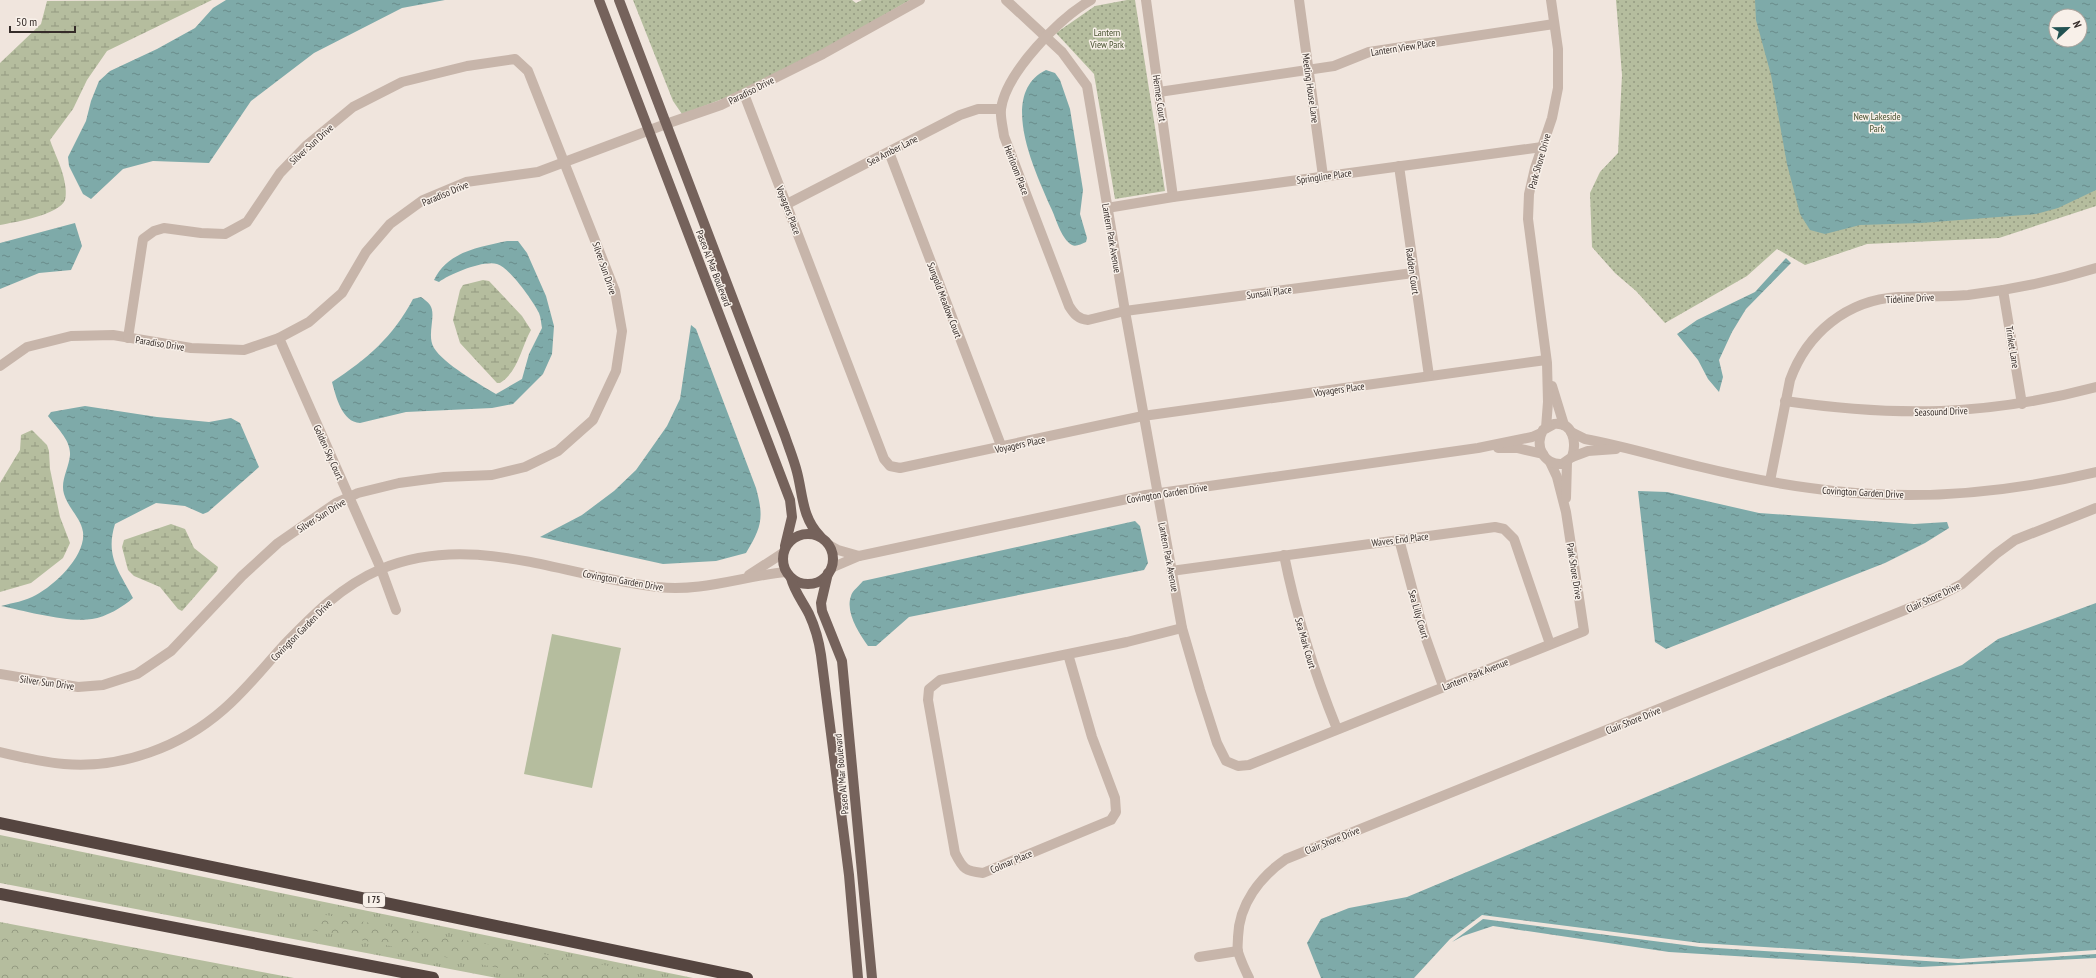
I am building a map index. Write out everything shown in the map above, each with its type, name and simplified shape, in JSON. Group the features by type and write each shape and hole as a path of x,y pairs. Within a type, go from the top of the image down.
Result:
{"highway":[{"name":"I 75","path":"0,823 748,978"},
{"path":"0,894 433,978"}],"main road":[{"name":"Paseo Al Mar Boulevard","path":"599,0 790,500 792,517 784,550"},
{"name":"Paseo Al Mar Boulevard","path":"619,0 785,436 797,472 803,505 808,519 813,530 820,536"},
{"path":"808,533 820,536 829,545 833,556 830,571 819,581 811,584 798,582 789,575 782,559 784,550 790,540 800,534 808,533"},
{"name":"Paseo Al Mar Boulevard","path":"830,571 821,603 825,621 842,661 872,978"},
{"name":"Paseo Al Mar Boulevard","path":"789,575 793,586 809,616 819,641 849,875 858,978"}],"street":[{"name":"Paradiso Drive","path":"0,366 27,347 71,336 113,335 191,348 244,350 279,338 309,322 342,293 366,252 390,224 424,200 466,182 538,172 649,130 721,105 823,54 920,0"},
{"name":"Lantern Park Avenue","path":"1006,0 1062,52 1087,86 1143,416 1182,628 1217,742 1226,761 1238,766 1249,765 1584,631"},
{"name":"Heirloom Place","path":"1090,0 1068,14 1020,68 1008,90 1001,109 1004,136 1069,306 1076,316 1088,320 1125,312"},
{"name":"Hermes Court","path":"1146,0 1173,197"},
{"name":"Meeting House Lane","path":"1299,0 1323,176"},
{"name":"Park Shore Drive","path":"1544,430 1548,407 1547,366 1528,219 1529,194 1535,168 1552,118 1558,88 1558,49 1551,0"},
{"name":"Lantern View Place","path":"1159,92 1334,66 1369,52 1554,24"},
{"name":"Silver Sun Drive","path":"0,674 78,687 104,685 136,674 171,651 242,576 278,543 336,503 349,497 399,483 444,477 492,475 525,467 558,451 593,420 616,371 622,330 615,291 528,70 515,59 467,66 402,82 353,107 307,145 280,173 247,222 225,234 202,233 164,228 154,231 144,239 128,338"},
{"name":"Voyagers Place","path":"744,94 884,459 890,466 900,468 1002,448 1143,416 1429,376 1547,366"},
{"name":"Sea Amber Lane","path":"787,204 960,115 978,109 1001,109"},
{"name":"Springline Place","path":"1107,208 1173,197 1542,147"},
{"name":"Sungold Meadow Court","path":"889,152 1002,448"},
{"name":"Radden Court","path":"1400,166 1413,273 1429,376"},
{"name":"Tideline Drive","path":"1770,482 1790,380 1802,355 1818,333 1840,315 1866,303 1882,299 1969,295 2034,284 2096,268"},
{"name":"Sunsail Place","path":"1125,312 1413,273"},
{"name":"Trinket Lane","path":"2003,290 2022,404"},
{"name":"Golden Sky Court","path":"279,338 381,569 396,610"},
{"name":"Park Shore Drive","path":"1547,366 1564,425"},
{"name":"Seasound Drive","path":"1785,401 1840,409 1900,412 1957,411 2022,404 2096,387"},
{"name":"Covington Garden Drive","path":"830,571 859,556 1157,494 1478,448 1532,437 1554,424 1564,425 1572,432 1585,439 1632,449 1697,467 1770,482 1854,493 1937,494 2003,490 2055,482 2096,472"},
{"path":"1544,430 1540,444 1543,454 1550,462"},
{"path":"1570,460 1575,444 1572,432"},
{"name":"Covington Garden Drive","path":"1478,448 1517,448 1543,454"},
{"name":"Covington Garden Drive","path":"1550,462 1558,464 1588,451 1632,449"},
{"name":"Park Shore Drive","path":"1566,512 1570,460"},
{"name":"Park Shore Drive","path":"1550,462 1557,477 1566,512 1584,631"},
{"name":"Clair Shore Drive","path":"1249,978 1238,951 1238,927 1245,905 1257,885 1272,869 1286,859 1937,597 1962,584 1996,554 2015,540 2096,508"},
{"name":"Waves End Place","path":"1171,571 1284,554 1495,527 1510,533 1519,549 1550,644"},
{"name":"Sea Lilly Court","path":"1399,539 1424,633 1444,686"},
{"name":"Covington Garden Drive","path":"829,545 838,550 859,556"},
{"name":"Covington Garden Drive","path":"742,579 784,550"},
{"name":"Covington Garden Drive","path":"0,752 50,763 85,764 130,759 172,744 206,724 225,708 312,616 330,600 361,579 381,569 421,558 462,553 500,556 658,587 708,586 742,579 789,575"},
{"name":"Sea Mark Court","path":"1284,554 1307,646 1316,675 1337,729"},
{"name":"Colmar Place","path":"1068,654 1092,737 1115,798 1116,812 1111,820 983,873 970,872 961,866 955,853 928,700 929,689 940,680 1127,642 1182,628"},
{"path":"1199,957 1238,951"}],"green space":[{"path":"212,0 107,51 87,80 73,109 50,140 64,178 66,191 65,200 61,205 46,214 0,225 0,63 41,24 47,1"},
{"path":"633,0 852,0 856,3 862,0 910,0 799,63 742,91 682,114 673,101"},
{"name":"Lantern View Park","path":"1135,0 1165,191 1115,199 1094,74 1056,33 1095,6"},
{"name":"New Lakeside Park","path":"1616,0 2096,0 2096,206 1999,238 1867,244 1805,265 1777,249 1747,276 1665,323 1636,291 1615,273 1592,247 1590,193 1600,172 1618,153 1622,75"},
{"path":"483,280 489,281 522,316 531,330 511,373 500,383 497,383 460,343 453,320 460,290 463,285"},
{"path":"32,430 47,445 49,451 50,469 60,517 70,543 63,558 31,583 0,592 0,483 20,450 21,435"},
{"path":"171,524 185,529 194,548 218,567 217,571 182,611 178,609 160,587 134,576 128,570 122,547 124,540"},
{"path":"552,634 621,648 592,788 524,774"},
{"path":"0,835 693,978 497,978 0,883"},
{"path":"326,915 620,968 630,976 630,978 549,978 311,930 309,918"},
{"path":"0,922 294,978 0,978"}],"water":[{"path":"226,0 445,0 402,8 314,53 251,101 209,163 153,161 123,169 91,199 83,194 69,166 68,157 86,121 91,101 99,81 110,71 157,49 195,28 213,8"},
{"name":"New Lakeside Park","path":"1755,0 2096,0 2096,190 2058,208 2036,214 1921,223 1860,225 1825,234 1810,230 1800,214 1787,164 1771,75 1756,20"},
{"path":"1046,70 1055,73 1060,80 1070,109 1083,190 1080,214 1087,238 1086,242 1074,246 1068,242 1059,228 1037,175 1024,135 1022,115 1024,97 1032,81"},
{"path":"75,223 82,246 71,270 39,273 0,289 0,243"},
{"path":"507,241 518,241 527,253 546,296 554,326 552,354 543,374 513,404 492,408 406,412 360,423 354,422 344,414 332,382 368,356 397,325 413,299 421,297 432,309 432,343 434,348 446,361 462,373 496,394 522,379 529,354 542,328 539,313 527,293 514,278 502,267 491,263 467,268 439,282 434,280 440,270 456,256 476,248"},
{"path":"1786,258 1791,263 1746,309 1732,332 1719,360 1723,377 1719,392 1708,379 1698,360 1677,334 1697,320 1755,292"},
{"path":"691,325 696,329 759,498 761,514 760,522 755,536 746,553 716,561 663,564 540,537 582,515 614,491 636,470 667,426 680,399"},
{"path":"85,406 157,417 209,422 231,418 240,423 259,467 208,512 203,514 185,506 156,503 115,524 112,535 112,545 115,563 133,598 114,611 103,616 83,620 47,616 1,606 28,599 44,590 68,569 80,551 83,541 82,527 68,504 63,489 70,449 66,439 48,416 51,412"},
{"path":"1638,491 1667,492 1759,513 1914,524 1947,522 1949,528 1925,543 1885,563 1666,649 1655,642"},
{"path":"1135,521 1140,526 1148,563 1144,570 909,617 876,646 868,646 857,629 851,615 851,596 854,590 863,581"},
{"path":"2096,603 2096,950 1958,959 1700,943 1482,915 1450,939 1414,978 1321,978 1307,943 1321,919 1349,908 1407,897 1962,665 1998,639"},
{"path":"1483,919 1700,947 1958,963 2096,954 2096,958 1920,967 1669,952 1493,926 1463,936 1452,942"}]}
